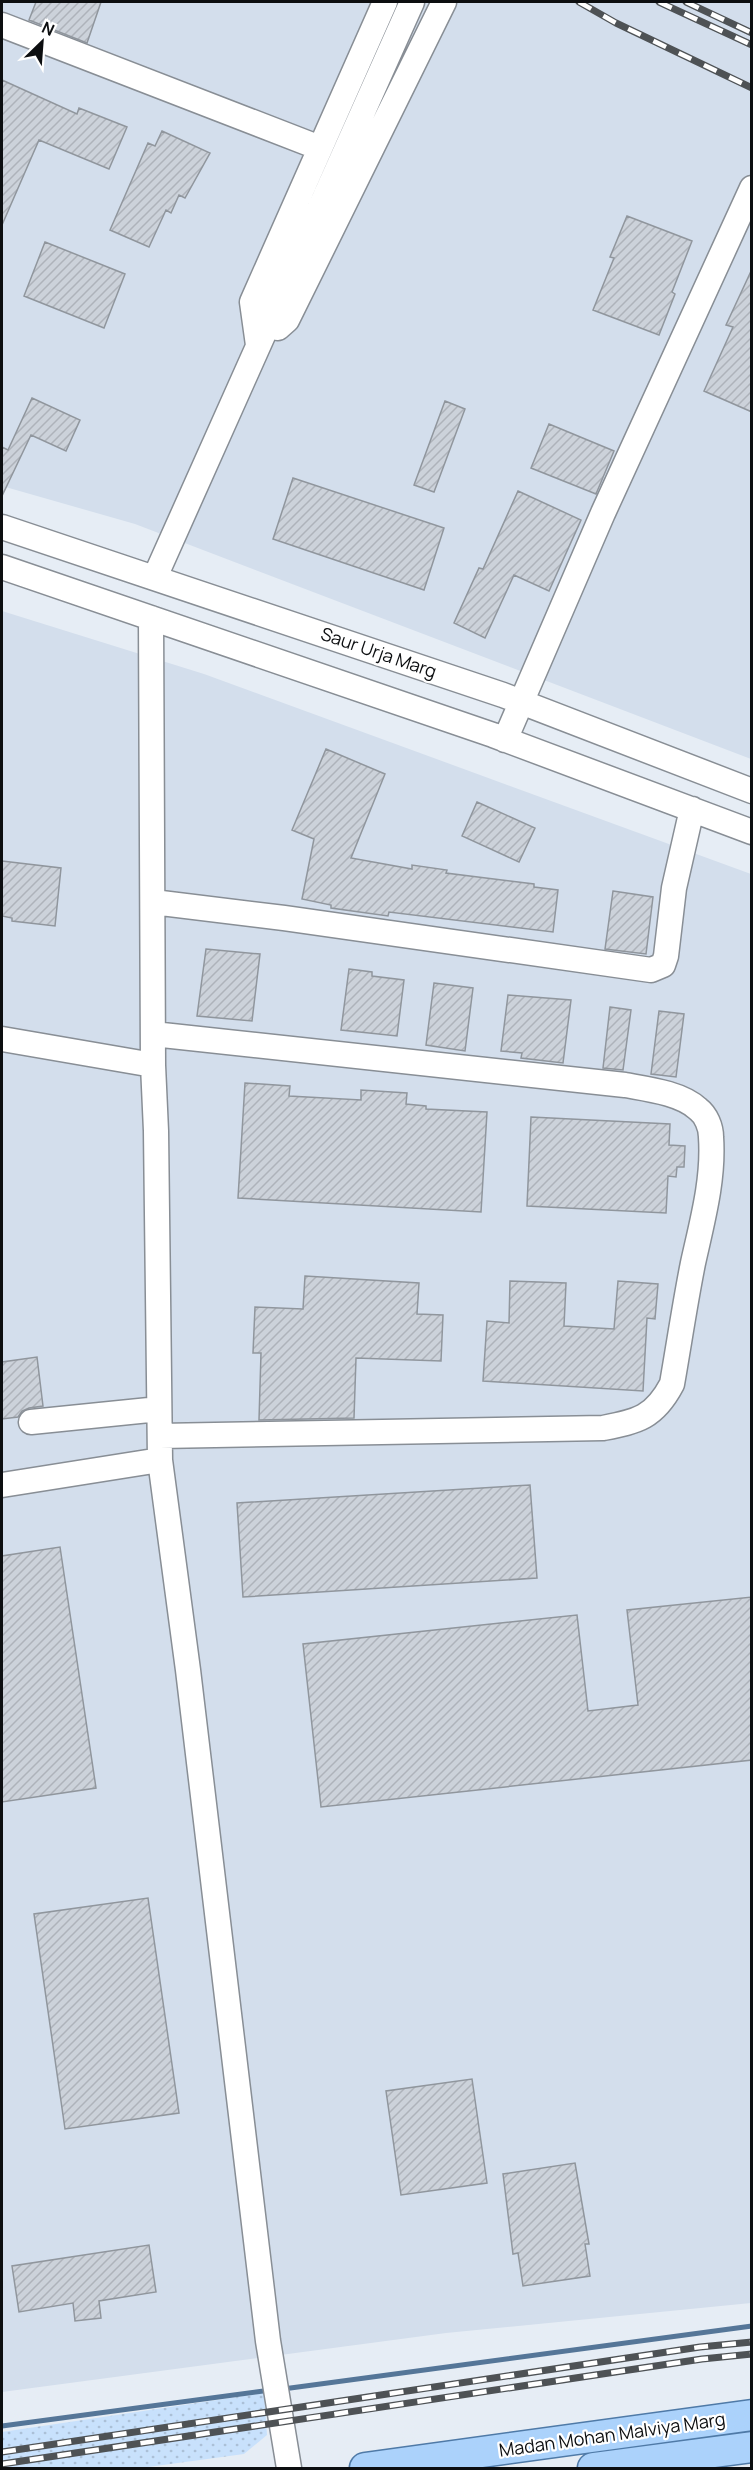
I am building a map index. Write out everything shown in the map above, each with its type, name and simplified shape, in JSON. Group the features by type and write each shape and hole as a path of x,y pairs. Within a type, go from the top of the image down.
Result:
{"main road":[{"name":"Madan Mohan Malviya Marg","path":"365,2469 752,2415"},
{"name":"Madan Mohan Malviya Marg","path":"593,2469 752,2447"}],"street":[{"path":"258,345 252,302 385,2"},
{"path":"156,578 412,2"},
{"path":"258,345 287,320 444,2"},
{"path":"2,25 320,148"},
{"path":"505,740 603,513 752,188"},
{"name":"Saur Urja Marg","path":"2,527 386,654 522,702 752,791"},
{"path":"2,567 505,740 752,832"},
{"path":"152,618 153,1065 160,1448 266,2329 290,2469"},
{"path":"153,902 284,918 651,970 663,965 666,956 674,888 692,809"},
{"path":"2,1485 160,1448 603,1428 635,1421 652,1413 672,1384 694,1258 704,1224 711,1136 708,1121 699,1109 689,1102 658,1091 625,1085 153,1034"},
{"path":"2,1039 153,1065"},
{"path":"31,1422 159,1409"}],"shaded area":[{"path":"2,2 751,2 751,759 135,524 2,486"},
{"path":"2,611 204,674 751,874 751,2303 446,2333 2,2392"},
{"path":"264,2393 267,2435 244,2454 141,2468 2,2468 2,2432"}],"building":[{"path":"36,2 101,2 87,43 29,20"},
{"path":"2,80 77,114 79,108 127,127 109,169 39,140 2,225"},
{"path":"162,131 210,153 185,198 179,195 171,213 166,210 149,247 110,230 148,143 155,146"},
{"path":"627,216 692,241 672,292 675,294 659,335 593,310 614,258 610,257"},
{"path":"45,242 125,274 104,328 24,296"},
{"path":"752,269 752,412 704,391 733,327 726,325"},
{"path":"32,398 80,420 66,451 31,435 2,496 2,447 8,450"},
{"path":"445,401 465,409 434,492 414,485"},
{"path":"549,424 614,451 596,494 531,468"},
{"path":"293,478 444,528 424,590 273,539"},
{"path":"518,491 581,520 549,591 514,575 485,638 454,623 479,568 483,569"},
{"path":"326,749 385,774 351,858 412,869 412,865 447,870 446,873 534,884 534,887 558,890 553,932 389,912 388,916 331,908 331,905 302,899 314,839 292,830"},
{"path":"477,802 535,828 519,862 462,836"},
{"path":"2,861 61,868 55,926 12,921 12,918 2,916"},
{"path":"613,891 653,897 646,954 605,949"},
{"path":"206,949 260,954 252,1021 197,1016"},
{"path":"349,969 372,972 372,976 404,980 397,1036 341,1030"},
{"path":"434,983 473,988 465,1051 426,1045"},
{"path":"508,995 571,1000 563,1063 521,1058 522,1053 501,1051"},
{"path":"610,1007 631,1010 623,1070 603,1068"},
{"path":"659,1011 684,1014 676,1077 651,1074"},
{"path":"245,1083 290,1086 289,1096 361,1100 361,1090 407,1093 406,1104 426,1106 426,1109 487,1112 481,1212 238,1198"},
{"path":"531,1117 670,1124 669,1145 685,1146 684,1167 677,1167 676,1177 668,1176 666,1213 527,1206"},
{"path":"305,1276 419,1283 417,1314 443,1315 441,1361 356,1358 354,1418 259,1420 261,1353 253,1353 255,1307 303,1309"},
{"path":"510,1281 566,1283 564,1326 614,1329 618,1281 658,1284 655,1319 647,1318 643,1391 483,1381 487,1321 509,1323"},
{"path":"37,1357 43,1406 22,1411 18,1417 2,1419 2,1362"},
{"path":"530,1485 537,1578 243,1597 237,1503"},
{"path":"60,1547 96,1788 2,1802 2,1556"},
{"path":"752,1597 752,1760 321,1807 303,1644 577,1615 588,1711 638,1705 627,1610"},
{"path":"148,1898 179,2113 65,2129 34,1914"},
{"path":"472,2079 487,2183 401,2195 386,2091"},
{"path":"575,2163 589,2244 585,2244 590,2276 523,2286 518,2253 513,2254 503,2174"},
{"path":"149,2245 156,2292 99,2301 101,2318 75,2321 73,2303 19,2312 12,2266"}],"waterway":[{"path":"283,2389 752,2326"},
{"path":"2,2426 271,2390"}],"railway":[{"path":"579,2 616,23 752,88"},
{"path":"659,2 752,45"},
{"path":"686,2 752,33"},
{"path":"2,2452 700,2347 752,2342"},
{"path":"2,2464 702,2359 752,2354"}]}
